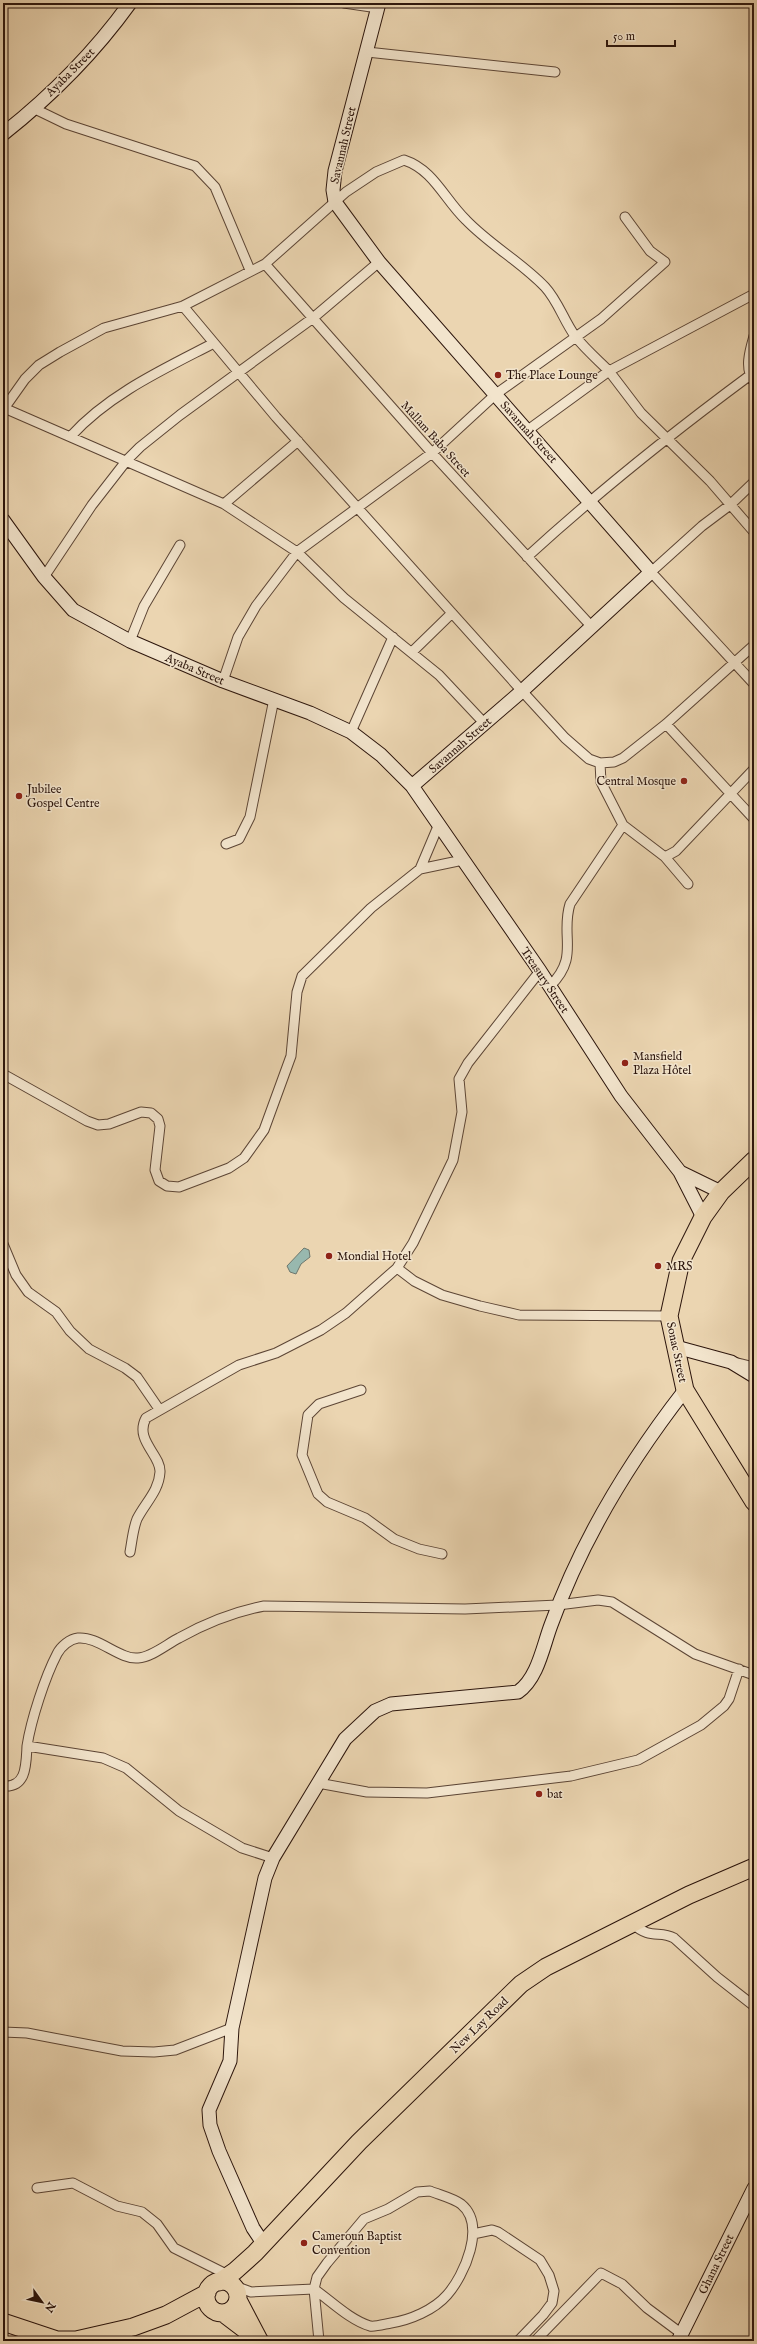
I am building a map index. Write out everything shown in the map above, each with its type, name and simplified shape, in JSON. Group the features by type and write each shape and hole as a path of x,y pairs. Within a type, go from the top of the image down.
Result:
{"highway":[{"name":"Sonac Street","path":"754,1160 721,1192 703,1217 680,1261 669,1316 685,1390 754,1502"},
{"name":"New Lay Road","path":"259,2248 359,2142 484,2018 521,1984 546,1968 633,1924 689,1896 754,1867"},
{"path":"166,2315 218,2283 259,2248"},
{"path":"3,2322 30,2336 76,2341 133,2327 166,2315 193,2310 221,2313 231,2311 259,2248"},
{"path":"218,2283 230,2284 238,2294 260,2341"},
{"path":"218,2283 208,2305 260,2341"}],"street":[{"name":"Ayaba Street","path":"3,134 35,109 83,62 130,3"},
{"path":"344,3 379,6"},
{"name":"Savannah Street","path":"379,6 336,171 333,190 335,202 379,262 590,500 651,572 522,692 412,786"},
{"path":"367,52 555,72"},
{"path":"35,109 79,128 195,166 214,186 250,270"},
{"path":"485,724 439,676 412,652 344,598 297,552 224,504 127,460 3,409 25,379 39,365 104,328 183,306 250,270 265,264 346,192 376,172 404,160 416,164 427,172 464,219 484,238 535,277 546,289 575,336 609,371 641,413 710,481 754,532"},
{"path":"223,681 238,637 256,606 297,552 432,454 496,394 575,336 601,319 665,262 650,251 626,217"},
{"path":"44,577 92,505 127,460 162,429 313,318 379,262"},
{"name":"Mallam Baba Street","path":"265,264 432,454 592,627"},
{"path":"528,430 609,371 754,294"},
{"path":"183,306 298,441 522,692 565,738 588,759 600,764 614,762 623,758 666,724 736,663 754,645"},
{"path":"527,557 590,500 667,437 752,378 748,360 754,336"},
{"path":"71,436 97,410 143,381 214,342"},
{"path":"224,504 298,441"},
{"path":"754,482 730,505 702,526 651,572 754,684"},
{"name":"Ayaba Street","path":"3,520 44,577 72,610 130,641 223,681 310,713 350,732 381,755 412,786"},
{"path":"130,641 144,606 180,545"},
{"path":"412,652 452,613"},
{"path":"350,732 393,637"},
{"path":"226,844 239,839 250,817 274,699"},
{"path":"666,724 754,819"},
{"path":"600,764 601,782 623,825 665,857 688,884"},
{"path":"665,857 676,851 732,794 754,769"},
{"name":"Treasury Street","path":"412,786 540,971 621,1096 680,1172 703,1217"},
{"path":"420,869 439,824"},
{"path":"550,986 564,970 567,959 569,945 566,916 570,904 623,825"},
{"path":"3,1074 87,1121 98,1125 109,1124 141,1112 151,1113 158,1119 160,1126 155,1170 159,1181 167,1186 179,1187 229,1168 244,1158 255,1144 267,1123 291,1056 297,992 302,976 371,908 420,869 464,860"},
{"path":"130,1552 136,1521 153,1493 160,1473 160,1468 145,1440 143,1427 144,1421 148,1415 239,1365 276,1353 321,1330 346,1313 397,1268 413,1243 453,1160 462,1112 459,1079 468,1063 540,971"},
{"name":"Treasury Street","path":"680,1172 721,1192"},
{"path":"3,1244 16,1275 28,1292 56,1312 70,1331 89,1349 125,1368 137,1377 159,1409"},
{"path":"397,1268 414,1281 442,1295 519,1315 669,1316"},
{"path":"676,1347 731,1362 754,1366"},
{"path":"731,1362 754,1376"},
{"path":"361,1390 319,1404 308,1415 302,1455 318,1494 327,1502 365,1518 394,1539 419,1549 442,1554"},
{"path":"259,2248 253,2228 210,2125 209,2110 214,2095 230,2061 232,2028 265,1878 273,1858 345,1739 375,1711 391,1704 518,1692 524,1688 530,1681 558,1605 580,1554 616,1487 685,1390"},
{"path":"3,1786 16,1785 22,1780 25,1770 30,1731 58,1653 66,1643 79,1638 104,1645 125,1656 138,1658 217,1620 237,1612 264,1606 465,1609 558,1605 586,1601 612,1602 695,1654 754,1675"},
{"path":"318,1783 367,1792 427,1793 571,1776 638,1760 701,1725 724,1706 729,1699 739,1669"},
{"path":"27,1746 103,1758 126,1768 179,1811 242,1848 273,1858"},
{"path":"633,1924 648,1934 670,1936 674,1938 717,1977 754,2006"},
{"path":"3,2032 27,2033 122,2051 154,2052 175,2050 232,2028"},
{"path":"38,2188 73,2183 117,2206 142,2212 154,2220 174,2248 218,2283"},
{"name":"Ghana Street","path":"680,2338 754,2188"},
{"path":"238,2294 309,2287 314,2289 357,2320 371,2326 406,2320 434,2306 447,2296 458,2280 470,2253 473,2234 470,2215 461,2204 430,2191 417,2192 388,2209 364,2219 317,2277 314,2289 319,2341"},
{"path":"473,2234 492,2230 498,2232 540,2260 549,2275 554,2291 552,2303 518,2341"},
{"path":"535,2341 601,2273 622,2284 680,2338"}],"water":[{"path":"304,1248 309,1250 310,1257 301,1264 296,1274 290,1272 287,1266"}],"place":[{"name":"The Place Lounge","path":"498,375"},
{"name":"Central Mosque","path":"684,781"},
{"name":"Jubilee Gospel Centre","path":"19,796"},
{"name":"Mansfield Plaza Hôtel","path":"625,1063"},
{"name":"Mondial Hotel","path":"329,1256"},
{"name":"MRS","path":"658,1266"},
{"name":"bat","path":"539,1794"},
{"name":"Cameroun Baptist Convention","path":"304,2243"}]}
